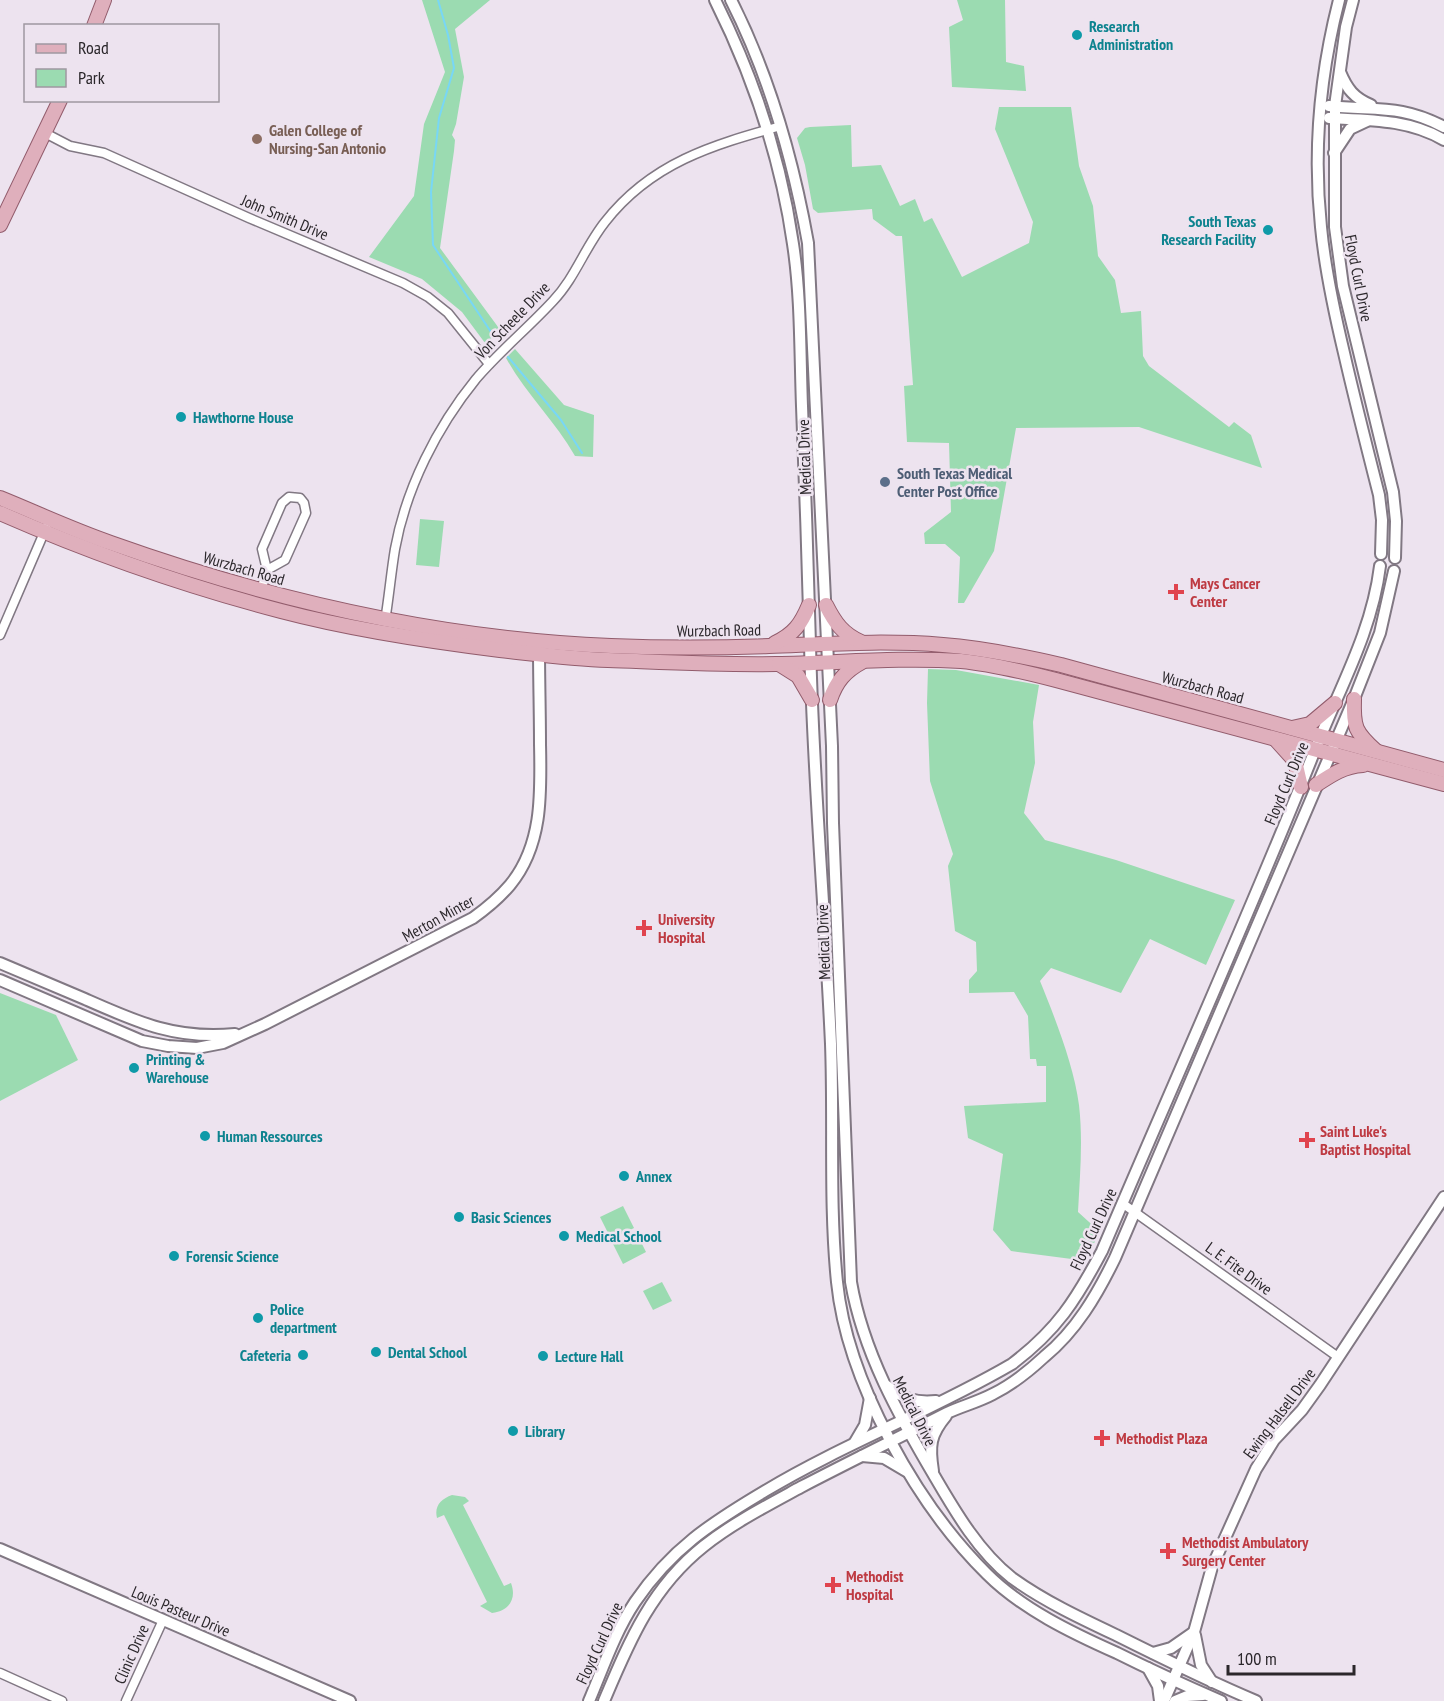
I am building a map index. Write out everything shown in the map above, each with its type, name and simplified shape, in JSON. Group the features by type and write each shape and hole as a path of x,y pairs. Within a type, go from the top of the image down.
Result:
{"main road":[{"path":"95,24 104,0"},
{"path":"0,225 59,102"},
{"name":"Wurzbach Road","path":"0,498 108,542 164,561 330,608 432,628 609,646 770,646 863,643 940,645 1001,651 1061,665 1290,728 1333,748 1374,758 1444,770"},
{"name":"Wurzbach Road","path":"0,513 44,532 166,577 284,612 384,633 464,646 606,660 724,665 960,661 1056,680 1275,739 1318,743"},
{"path":"770,646 791,635 809,605"},
{"path":"826,605 839,628 863,643"},
{"path":"830,700 834,688 844,674 863,661"},
{"path":"779,664 798,676 812,700"},
{"path":"1316,785 1347,767 1374,758 1355,727 1354,699"},
{"path":"1290,728 1310,724 1335,703"},
{"path":"1275,739 1295,760 1301,787"},
{"name":"Wurzbach Road","path":"1374,758 1444,784"}],"street":[{"name":"Medical Drive","path":"715,0 744,62 767,130 785,198 794,245 810,662 831,1047 837,1283 843,1323 870,1398 891,1441 934,1513 983,1570 1002,1588 1062,1627 1221,1701"},
{"name":"Medical Drive","path":"731,0 758,57 781,126 800,195 809,253 828,643 847,1185 855,1304 885,1384 908,1433 947,1499 981,1547 1011,1577 1070,1614 1256,1701"},
{"name":"Floyd Curl Drive","path":"1339,0 1332,24 1320,105 1318,188 1321,228 1329,288 1379,495 1382,520 1381,554"},
{"name":"Floyd Curl Drive","path":"1353,0 1346,27 1335,106 1335,226 1343,286 1393,492 1396,521 1395,558"},
{"path":"1340,72 1351,93 1360,100 1380,108"},
{"path":"1320,105 1405,111 1428,118 1444,127"},
{"path":"1319,118 1392,121 1444,140"},
{"path":"1334,153 1350,129 1369,120"},
{"name":"Von Scheele Drive","path":"384,633 396,548 404,513 416,482 436,440 458,404 489,364 554,301 575,272 604,223 635,190 678,161 700,151 781,126"},
{"name":"John Smith Drive","path":"45,133 70,146 104,153 403,283 428,297 448,313 489,364"},
{"path":"1344,354 1359,351"},
{"path":"261,590 267,570 262,549 282,503 289,497 300,498 304,503 306,513 285,560 267,570"},
{"path":"0,635 50,518"},
{"path":"1382,520 1396,521"},
{"name":"Floyd Curl Drive","path":"589,1701 620,1629 635,1603 651,1581 694,1536 809,1465 1012,1364 1037,1346 1076,1299 1102,1251 1301,787 1366,629 1378,584 1380,566"},
{"name":"Floyd Curl Drive","path":"604,1701 632,1635 646,1611 663,1588 703,1547 773,1502 862,1455 949,1412 994,1394 1046,1356 1088,1308 1115,1258 1354,699 1380,633 1394,571"},
{"name":"Merton Minter","path":"0,980 142,1041 197,1048 223,1043 245,1033 473,918 494,903 512,883 526,858 537,829 541,798 539,640"},
{"name":"Merton Minter","path":"0,963 148,1026 177,1033 213,1036 245,1033"},
{"path":"833,1185 847,1185"},
{"name":"Ewing Halsell Drive","path":"1162,1701 1175,1680 1194,1632 1212,1567 1256,1469 1274,1440 1310,1399 1444,1197"},
{"name":"L. E. Fite Drive","path":"1122,1203 1299,1331 1338,1356"},
{"path":"1076,1299 1088,1308"},
{"path":"885,1384 901,1396 914,1401 942,1400"},
{"path":"855,1443 865,1425 870,1398"},
{"path":"934,1477 931,1457 933,1436 949,1412"},
{"path":"862,1455 890,1460 911,1475"},
{"name":"Louis Pasteur Drive","path":"0,1549 350,1701"},
{"name":"Clinic Drive","path":"126,1701 163,1620"},
{"path":"1153,1653 1171,1648 1194,1632 1201,1665 1212,1682"},
{"path":"1148,1668 1158,1686 1162,1701"},
{"path":"0,1673 62,1701"},
{"path":"1175,1701 1187,1696 1206,1695"}],"green space":[{"path":"422,0 490,0 455,29 464,77 452,135 455,140 454,151 440,248 501,331 485,343 462,312 422,279 369,257 414,196 424,124 445,72"},
{"path":"957,0 1005,0 1006,62 1024,66 1026,91 952,87 949,27 963,20"},
{"path":"999,107 1071,107 1079,166 1093,206 1098,256 1115,280 1121,313 1141,311 1143,356 1149,366 1229,427 1234,422 1251,435 1262,468 1139,427 1016,428 994,551 964,603 958,603 960,557 945,544 925,544 924,533 951,512 949,443 907,442 904,386 913,385 902,236 896,236 873,219 872,209 818,213 813,209 805,165 797,138 805,128 851,125 852,167 881,165 900,206 915,199 924,222 932,218 962,277 1029,243 1033,222 995,129"},
{"path":"515,349 564,405 594,415 593,457 575,456 522,383 506,358"},
{"path":"420,519 444,521 439,567 416,565"},
{"path":"928,669 956,670 1039,685 1033,722 1035,763 1024,813 1045,840 1116,860 1235,900 1206,965 1150,939 1121,993 1051,968 1040,981 1063,1042 1077,1090 1081,1131 1078,1212 1099,1231 1087,1261 1011,1251 993,1230 1003,1154 968,1138 964,1106 1046,1102 1046,1066 1037,1066 1036,1059 1030,1059 1028,1016 1014,992 969,993 969,980 977,971 976,942 955,931 948,866 953,854 930,781"},
{"path":"0,993 56,1015 78,1060 0,1101"},
{"path":"623,1206 634,1228 611,1239 600,1217"},
{"path":"636,1232 646,1252 623,1264 613,1244"},
{"path":"662,1282 672,1301 653,1310 643,1291"},
{"path":"452,1495 465,1497 469,1501 463,1505 504,1586 511,1583 512,1599 503,1610 492,1613 480,1606 487,1602 444,1515 437,1518 439,1504"}],"waterway":[{"path":"438,0 454,68 439,118 431,192 433,245 495,338"},
{"path":"508,357 561,420 582,453"}],"place":[{"name":"Research Administration","path":"1077,35"},
{"name":"Galen College of Nursing-San Antonio","path":"257,139"},
{"name":"South Texas Research Facility","path":"1268,230"},
{"name":"Hawthorne House","path":"181,417"},
{"name":"South Texas Medical Center Post Office","path":"885,482"},
{"name":"Mays Cancer Center","path":"1176,592"},
{"name":"University Hospital","path":"644,928"},
{"name":"Printing & Warehouse","path":"134,1068"},
{"name":"Human Ressources","path":"205,1136"},
{"name":"Saint Luke's Baptist Hospital","path":"1307,1140"},
{"name":"Annex","path":"624,1176"},
{"name":"Basic Sciences","path":"459,1217"},
{"name":"Medical School","path":"564,1236"},
{"name":"Forensic Science","path":"174,1256"},
{"name":"Police department","path":"258,1318"},
{"name":"Dental School","path":"376,1352"},
{"name":"Cafeteria","path":"303,1355"},
{"name":"Lecture Hall","path":"543,1356"},
{"name":"Library","path":"513,1431"},
{"name":"Methodist Plaza","path":"1102,1438"},
{"name":"Methodist Ambulatory Surgery Center","path":"1168,1551"},
{"name":"Methodist Hospital","path":"833,1585"}]}
